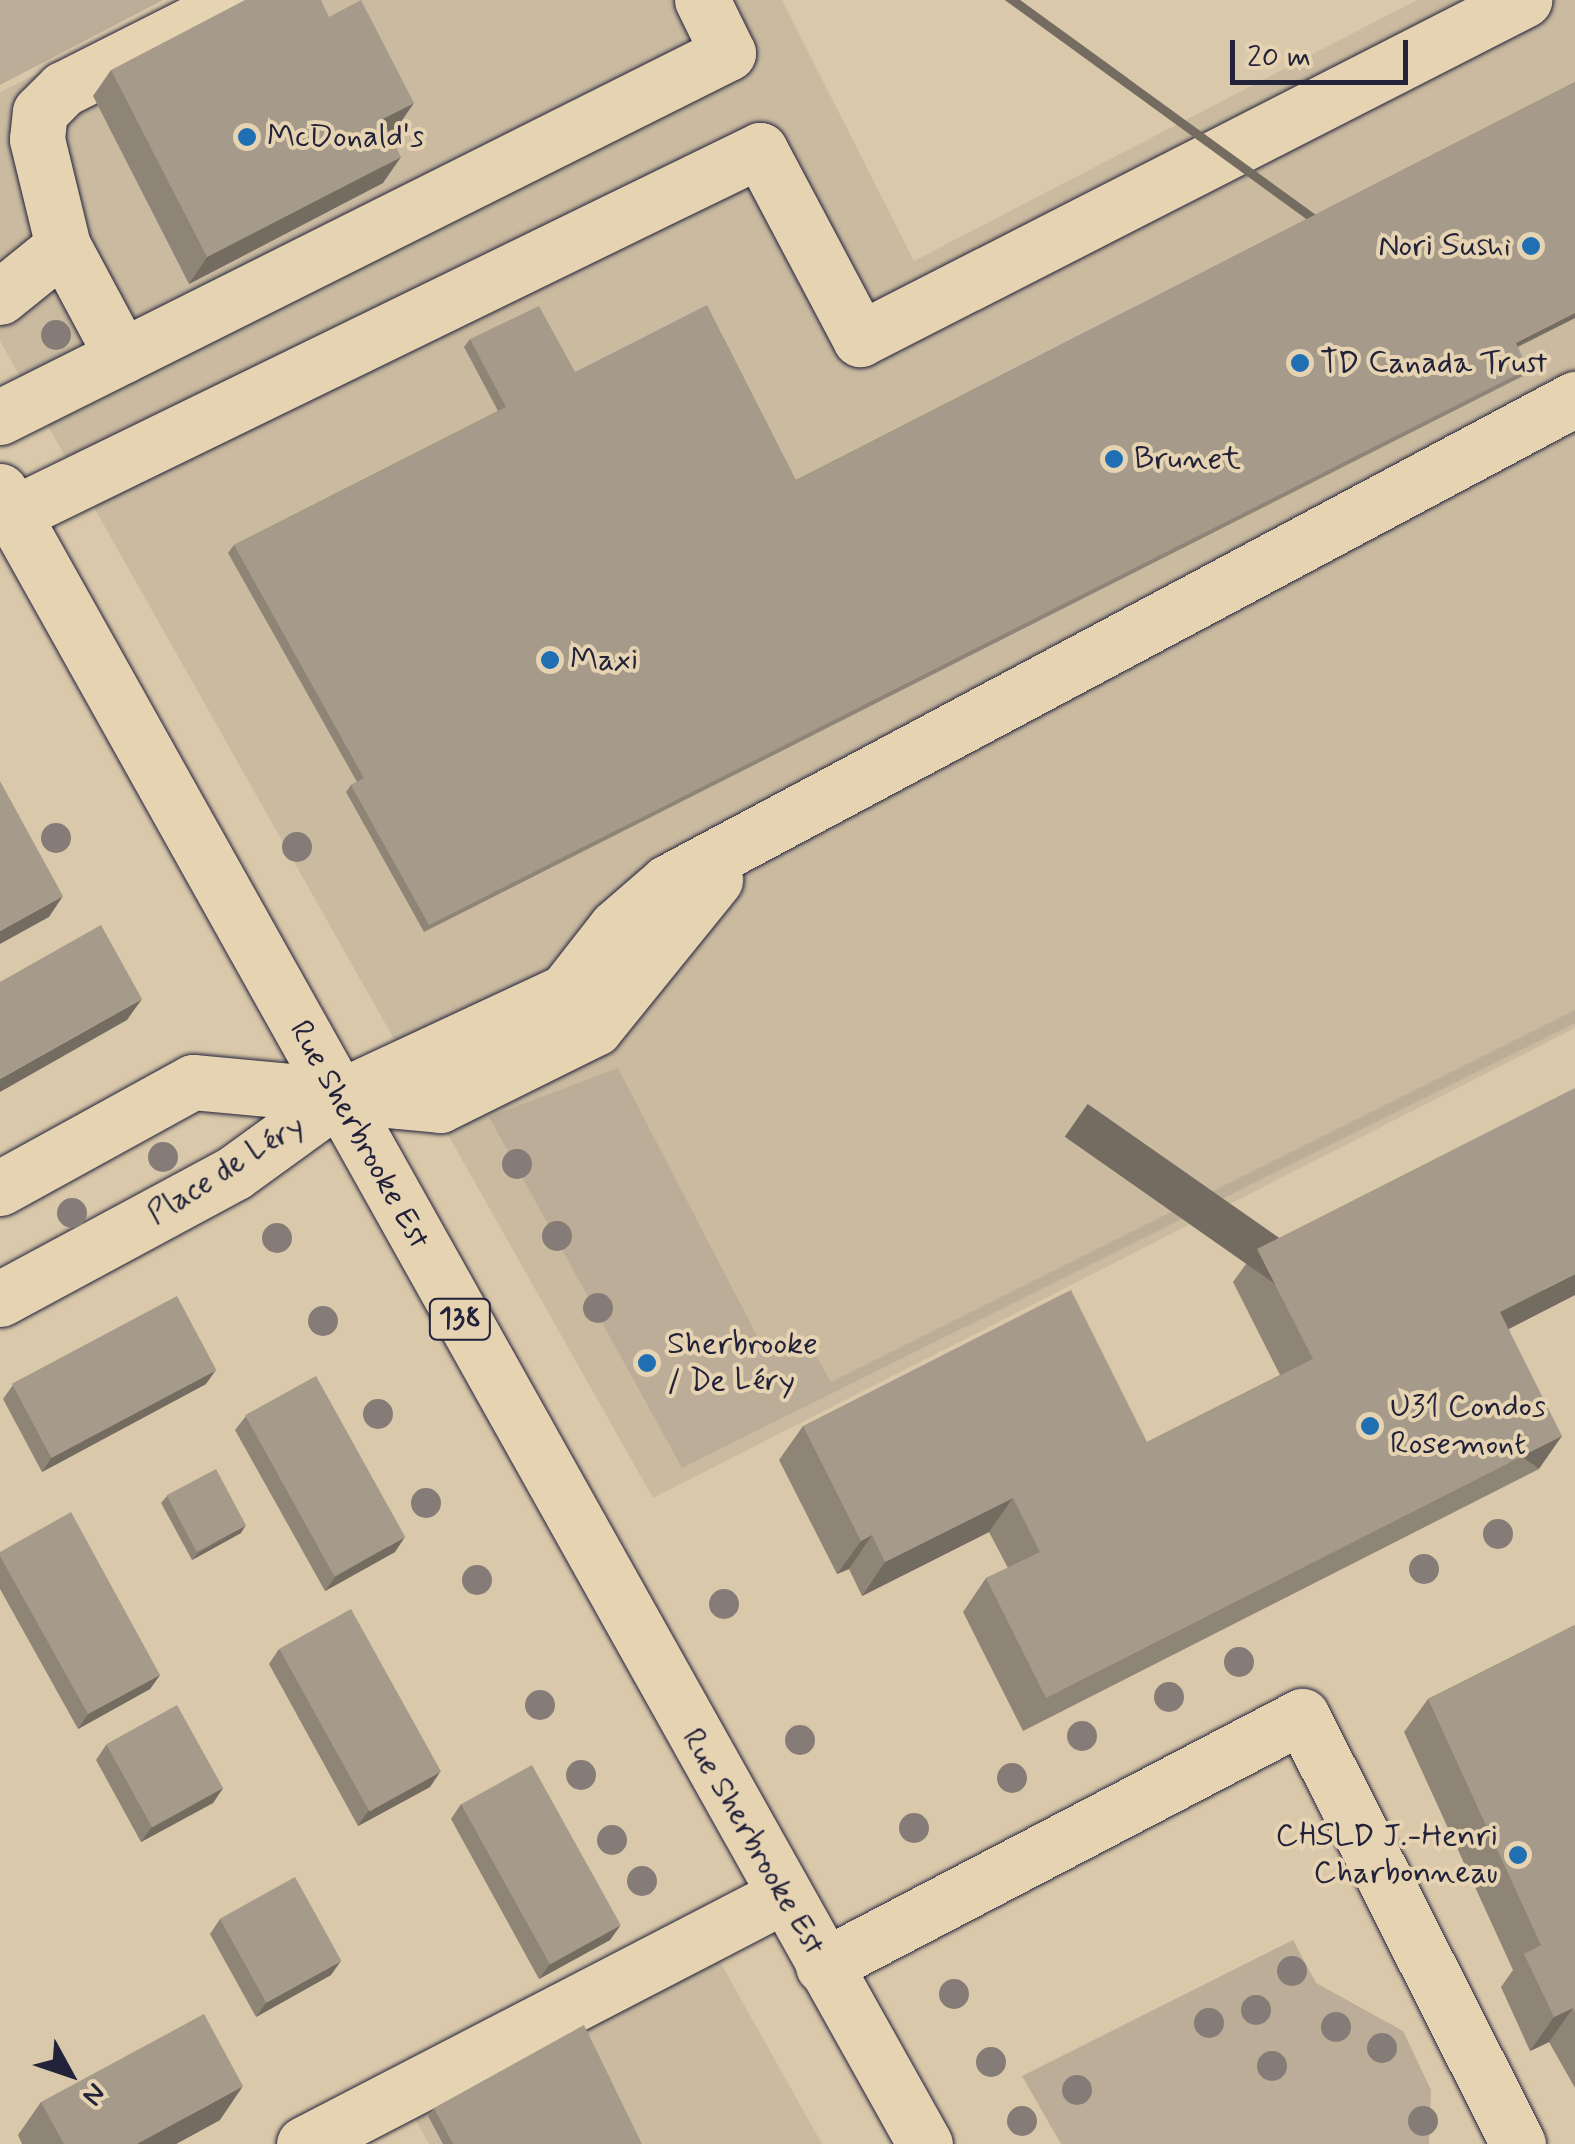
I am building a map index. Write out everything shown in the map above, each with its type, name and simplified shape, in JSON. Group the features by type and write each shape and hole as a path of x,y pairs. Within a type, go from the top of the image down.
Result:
{"main road":[{"path":"122,356 63,246 37,139 40,112 62,89 239,0"},
{"path":"0,418 728,53 702,0"},
{"path":"7,503 760,150 860,339 1524,0"},
{"path":"0,297 63,246"},
{"path":"338,1097 566,991 616,927 668,882 1575,399"},
{"name":"Rue Sherbrooke Est","path":"7,503 925,2144"},
{"name":"Place de Léry","path":"0,1188 192,1082 338,1097"},
{"name":"Place de Léry","path":"0,1299 234,1173 338,1097"},
{"path":"824,1966 1302,1716 1518,2144"},
{"path":"304,2144 783,1896"}],"shaded area":[{"path":"0,0 163,0 0,85"},
{"path":"189,0 782,0 914,261 1417,0 1575,0 1575,1028 653,1498 0,341 0,92"},
{"path":"1575,1010 1575,1023 682,1468 489,1117 618,1068 768,1357 806,1338 831,1382"},
{"path":"700,1926 822,2144 429,2144 397,2086"},
{"path":"1293,1940 1316,1983 1403,2031 1431,2090 1429,2144 1061,2144 1022,2076"}],"building":[{"name":"McDonald's","path":"245,0 321,0 329,17 361,0 414,103 382,119 401,157 207,257 111,70"},
{"path":"1575,82 1575,313 1516,343 1528,369 429,925 351,785 364,778 234,545 506,407 470,339 539,306 575,372 707,305 796,480"},
{"path":"0,781 63,896 0,931"},
{"path":"101,925 142,999 0,1079 0,982"},
{"name":"U31 Condos Rosemont","path":"1575,1088 1575,1274 1500,1312 1562,1436 1046,1698 986,1578 1040,1552 1013,1498 885,1562 872,1535 861,1541 803,1426 1071,1290 1147,1442 1313,1359 1257,1249"},
{"path":"177,1296 216,1370 51,1458 12,1384"},
{"path":"316,1376 405,1537 334,1576 245,1415"},
{"path":"216,1469 246,1526 197,1552 167,1495"},
{"path":"71,1512 160,1675 88,1714 0,1556 0,1552"},
{"path":"351,1609 441,1772 369,1811 279,1649"},
{"name":"CHSLD J.-Henri Charbonneau","path":"1575,1625 1575,2012 1573,2008 1554,2017 1524,1954 1541,1945 1428,1699"},
{"path":"177,1705 223,1788 152,1827 106,1744"},
{"path":"532,1765 621,1925 550,1964 461,1804"},
{"path":"295,1877 342,1961 266,2003 220,1919"},
{"path":"204,2014 243,2086 137,2144 64,2144 41,2102"},
{"path":"584,2025 642,2144 453,2144 434,2108"}],"place":[{"name":"McDonald's","path":"247,137"},
{"name":"Nori Sushi","path":"1531,246"},
{"name":"TD Canada Trust","path":"1300,363"},
{"name":"Brunet","path":"1114,459"},
{"name":"Maxi","path":"550,660"},
{"name":"Sherbrooke / De Léry","path":"647,1363"},
{"name":"U31 Condos Rosemont","path":"1370,1426"},
{"name":"CHSLD J.-Henri Charbonneau","path":"1518,1855"}]}
